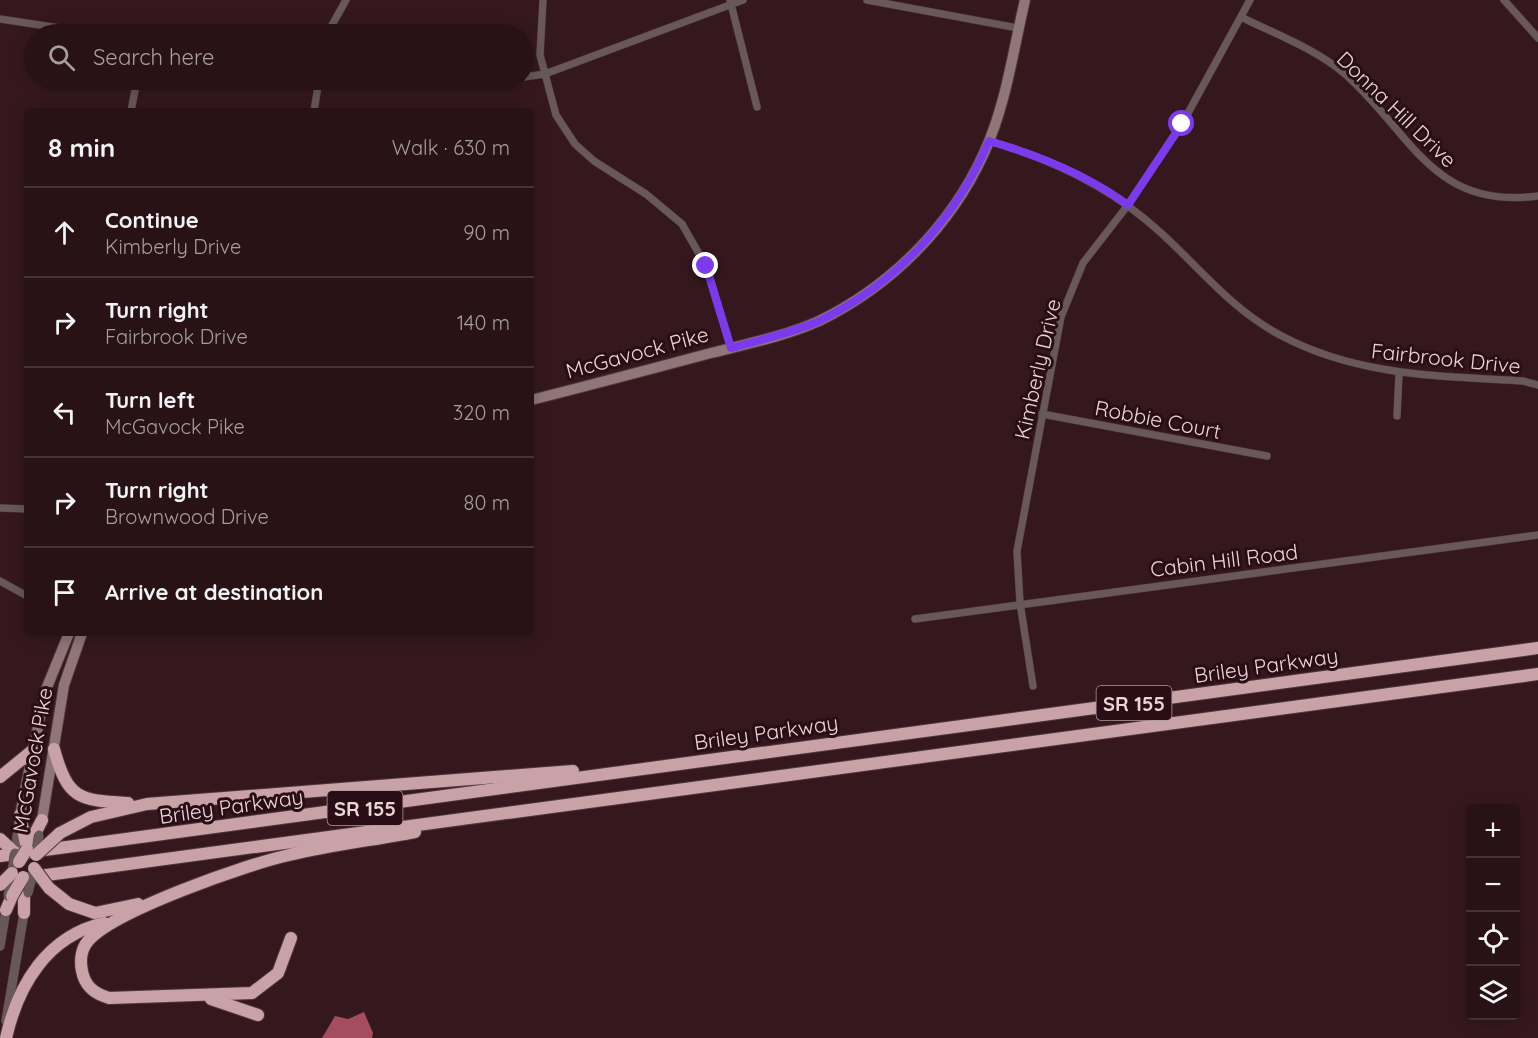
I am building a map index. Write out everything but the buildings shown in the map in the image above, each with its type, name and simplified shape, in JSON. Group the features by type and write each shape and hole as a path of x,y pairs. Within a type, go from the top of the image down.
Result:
{"highway":[{"name":"Briley Parkway","path":"0,856 1538,648"},
{"name":"Briley Parkway","path":"0,884 363,831 540,810 1538,674"},
{"path":"54,749 65,782 81,795 96,802 147,804 730,756"},
{"path":"0,777 32,751"},
{"path":"0,884 17,875 27,858 60,834 91,818 147,804"},
{"path":"291,938 278,974 262,988 240,995 109,998 91,990 84,980 81,969 83,950 96,934 117,921 151,903 288,855 540,810"},
{"path":"20,815 28,836 27,858"},
{"path":"28,836 42,820"},
{"path":"1,839 27,858 49,888 69,904 95,913 151,903"},
{"path":"17,875 18,895 24,914"},
{"path":"6,910 18,895"},
{"path":"5,1038 21,989 47,955 66,938 100,924 117,921"},
{"path":"202,996 258,1015"}],"main road":[{"name":"McGavock Pike","path":"534,399 731,348 818,321 863,296 889,276 919,249 966,188 989,141 1007,85 1025,0"},
{"name":"McGavock Pike","path":"20,815 45,692 68,636"},
{"name":"McGavock Pike","path":"42,820 64,685 81,636"}],"street":[{"path":"333,24 346,0"},
{"path":"543,0 540,55 556,115 575,144 594,161 646,194 682,224 706,266 731,348"},
{"path":"534,76 544,74 730,1 743,0"},
{"path":"867,0 1018,28"},
{"name":"Kimberly Drive","path":"1033,686 1020,603 1017,551 1061,317 1083,263 1128,205 1182,124 1250,0"},
{"path":"1504,0 1538,38"},
{"path":"730,1 757,107"},
{"name":"Donna Hill Drive","path":"1241,17 1321,58 1344,73 1433,171 1455,186 1491,196 1538,196"},
{"path":"0,19 33,24"},
{"path":"132,108 135,90"},
{"path":"314,108 317,90"},
{"name":"Fairbrook Drive","path":"989,141 1066,170 1128,205 1161,233 1230,301 1264,326 1296,344 1333,358 1400,374 1523,381 1538,385"},
{"path":"1397,416 1400,374"},
{"name":"Robbie Court","path":"1042,414 1268,456"},
{"path":"0,508 24,509"},
{"name":"Cabin Hill Road","path":"915,619 1020,603 1538,535"},
{"path":"0,581 24,594"},
{"name":"McGavock Pike","path":"18,895 27,858 28,836"},
{"path":"0,946 6,910"},
{"path":"5,1038 24,914"}],"shaded area":[{"path":"364,1012 373,1033 372,1038 322,1038 335,1016 348,1019"}],"route":[{"path":"706,266 731,348 756,341 818,321 863,296 889,276 931,236 958,201 989,141 1006,145 1059,166 1117,196 1128,205 1182,124"}]}
